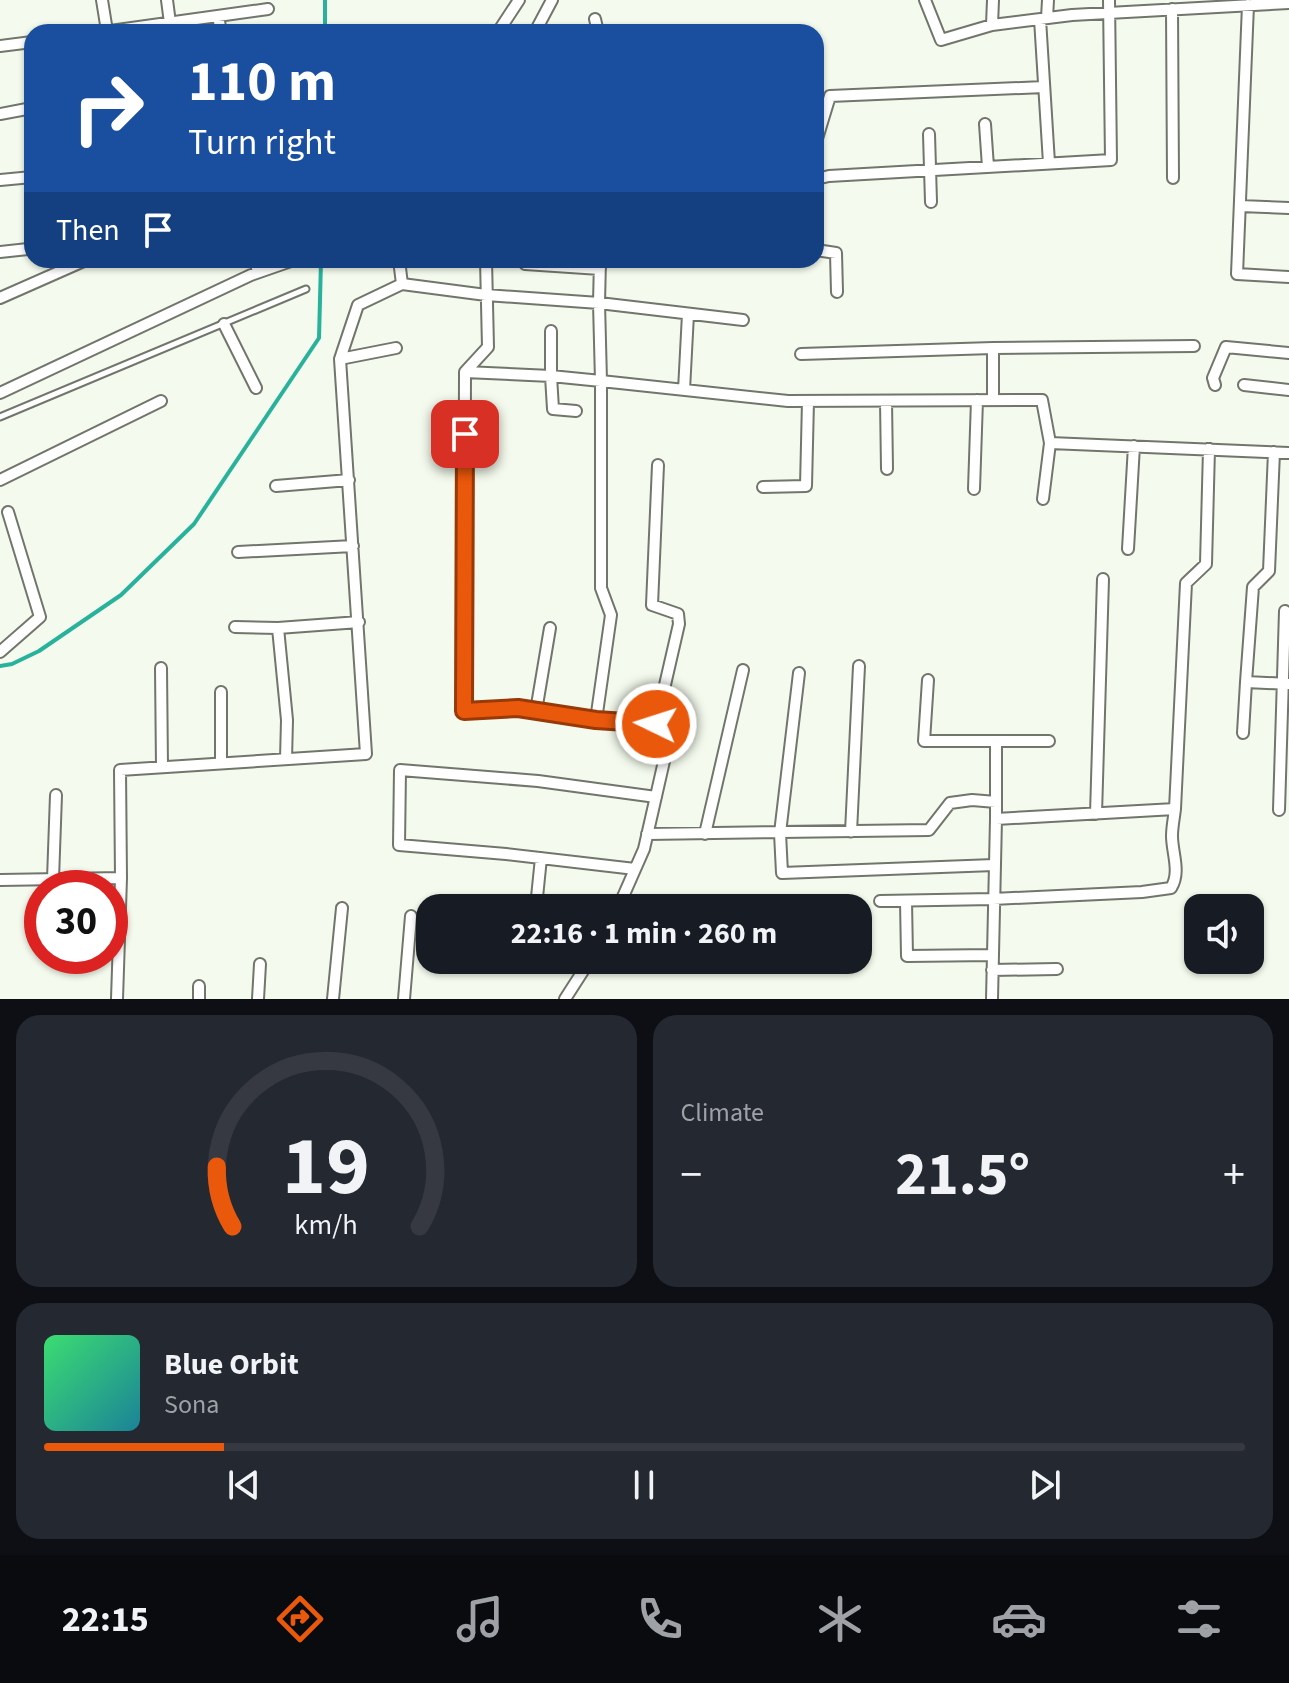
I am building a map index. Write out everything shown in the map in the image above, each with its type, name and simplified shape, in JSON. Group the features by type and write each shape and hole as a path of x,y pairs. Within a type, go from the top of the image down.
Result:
{"street":[{"path":"102,0 104,24"},
{"path":"167,0 170,23"},
{"path":"503,24 519,0"},
{"path":"539,24 552,0"},
{"path":"925,0 941,40 992,25 1044,18 1222,3 1248,5 1282,2"},
{"path":"992,25 993,0"},
{"path":"1048,0 1044,18 1044,87 1049,163"},
{"path":"824,177 1111,160 1109,0"},
{"path":"1248,5 1237,274 1289,277"},
{"path":"163,24 268,9"},
{"path":"1172,9 1173,178"},
{"path":"218,16 220,24"},
{"path":"595,19 596,24"},
{"path":"0,46 24,43"},
{"path":"824,116 830,96 1044,87"},
{"path":"0,114 24,110"},
{"path":"985,124 988,167"},
{"path":"929,134 931,202"},
{"path":"0,180 24,178"},
{"path":"1240,206 1289,208"},
{"path":"0,252 24,249"},
{"path":"824,251 836,253 837,292"},
{"path":"0,298 68,268"},
{"path":"257,268 258,272"},
{"path":"0,393 270,268"},
{"path":"400,268 402,284"},
{"path":"486,268 488,347 465,372 464,711 518,708 596,720 672,726 647,834 624,894"},
{"path":"596,720 611,615 601,588 600,268"},
{"path":"121,870 120,770 366,754 340,359 358,305 402,284 743,320"},
{"path":"684,390 688,314"},
{"path":"224,324 256,388"},
{"path":"551,331 553,409 576,411"},
{"path":"801,354 1194,346"},
{"path":"1215,385 1213,378 1226,347 1289,353"},
{"path":"340,359 396,348"},
{"path":"993,348 993,400"},
{"path":"465,372 551,376 808,401 1042,400 1050,443 1043,499"},
{"path":"1244,385 1289,390"},
{"path":"974,489 977,400"},
{"path":"0,480 161,401"},
{"path":"763,487 806,486 808,401"},
{"path":"886,401 887,469"},
{"path":"1050,443 1289,453"},
{"path":"1128,549 1134,446"},
{"path":"880,901 993,899 1171,888 1176,867 1172,836 1186,583 1206,564 1209,449"},
{"path":"1243,733 1253,587 1269,571 1274,452"},
{"path":"656,724 679,624 678,614 652,605 658,465"},
{"path":"276,486 349,480"},
{"path":"0,652 40,617 8,512"},
{"path":"238,552 353,546"},
{"path":"1096,814 1103,579"},
{"path":"1279,810 1286,684 1285,611"},
{"path":"235,627 278,628 359,622"},
{"path":"278,628 287,720 286,759"},
{"path":"536,711 550,628"},
{"path":"851,832 859,666"},
{"path":"161,668 162,767"},
{"path":"705,834 743,670"},
{"path":"799,673 780,833 782,873 994,865"},
{"path":"928,680 924,741 1049,741"},
{"path":"1246,682 1286,684"},
{"path":"221,692 221,763"},
{"path":"992,999 996,742"},
{"path":"635,869 399,845 400,770 538,781 656,797"},
{"path":"53,870 56,795"},
{"path":"647,834 929,830 950,803 972,800 996,802"},
{"path":"996,819 1175,809"},
{"path":"537,894 541,858"},
{"path":"0,880 24,880"},
{"path":"906,901 907,956 992,955"},
{"path":"333,999 342,908"},
{"path":"404,999 411,916"},
{"path":"258,999 260,964"},
{"path":"992,970 1057,969"},
{"path":"117,999 118,974"},
{"path":"565,999 581,974"},
{"path":"199,986 199,999"}],"lane":[{"path":"0,417 306,289"}],"waterway":[{"path":"325,0 325,24"},
{"path":"0,666 12,664 39,651 121,595 194,524 319,338 321,268"}],"route":[{"path":"465,434 464,711 518,708 596,720 656,724"}]}
